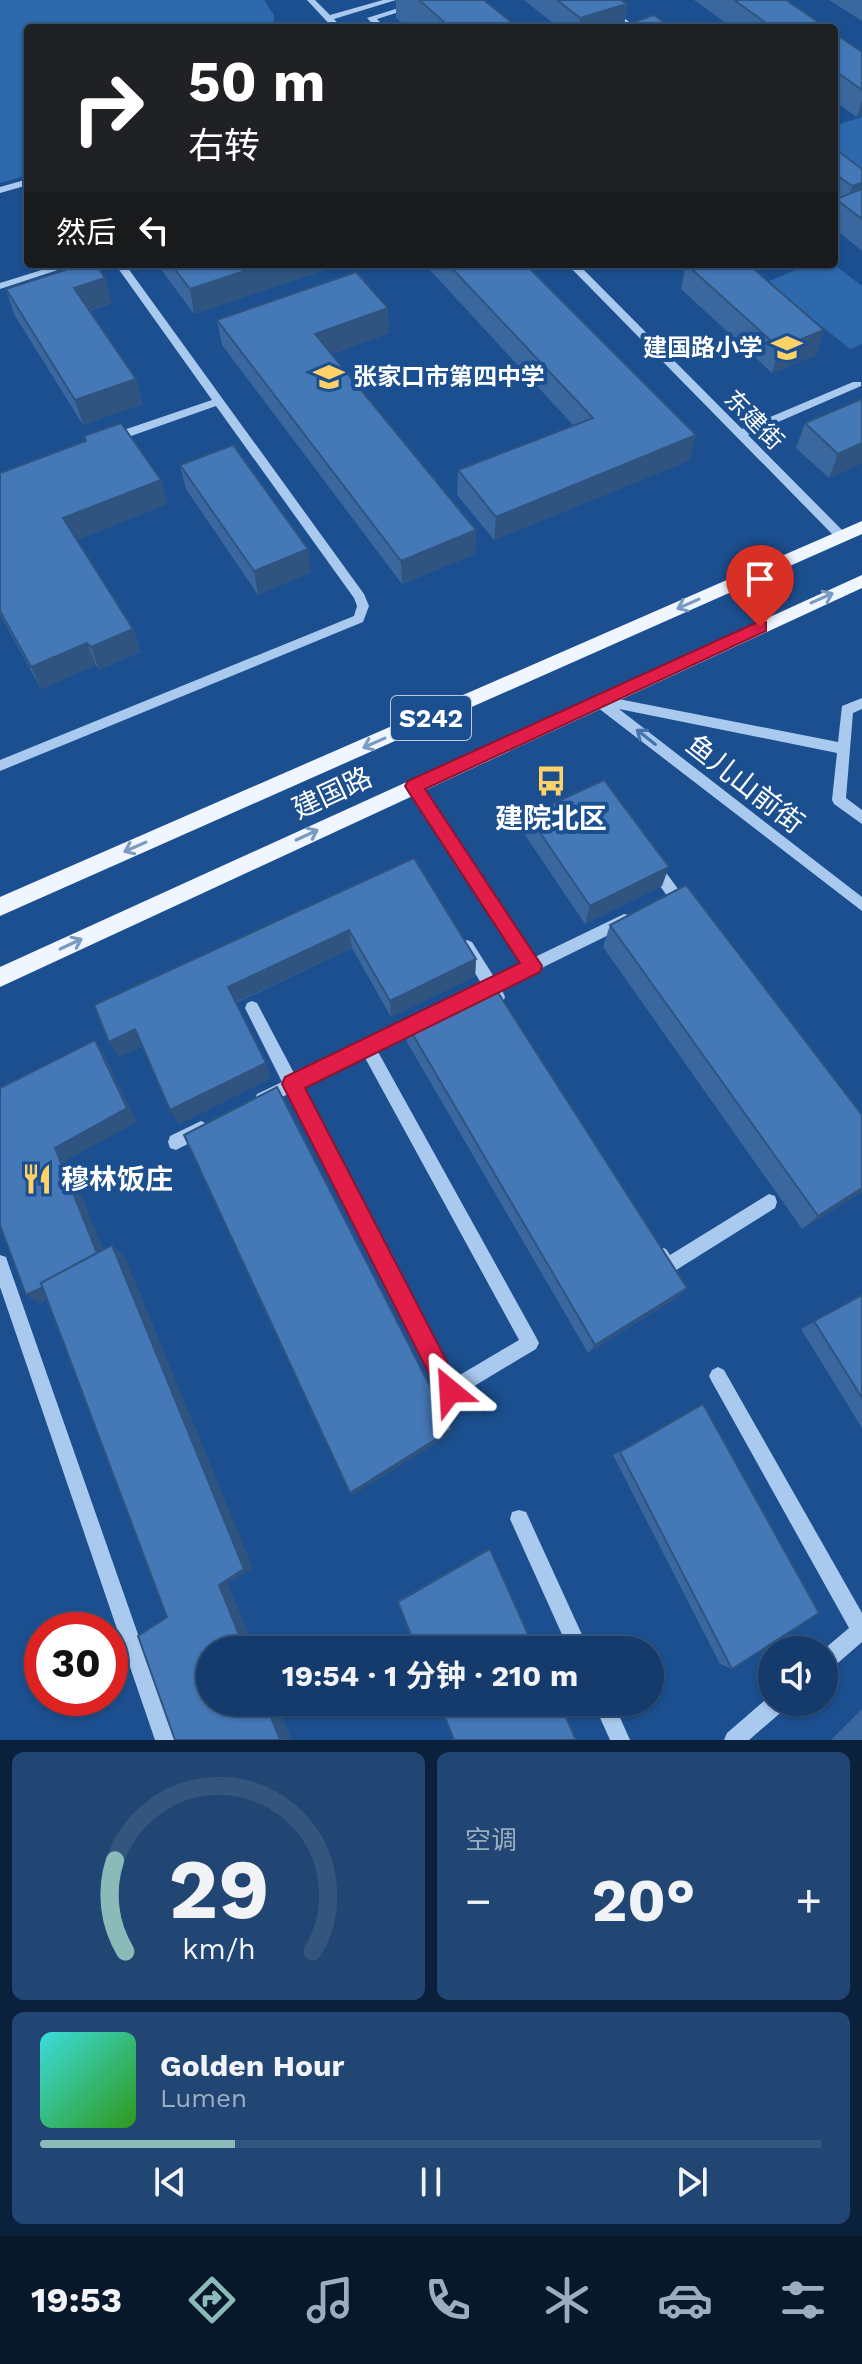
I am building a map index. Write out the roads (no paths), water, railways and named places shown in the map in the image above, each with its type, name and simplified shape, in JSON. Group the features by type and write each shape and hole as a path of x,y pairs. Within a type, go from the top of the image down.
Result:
{"main road":[{"name":"建国路","path":"0,907 862,527"},
{"name":"建国路","path":"0,977 862,581"}],"street":[{"path":"311,0 334,24"},
{"path":"328,18 392,0"},
{"path":"378,24 371,18 433,0"},
{"path":"596,0 628,24"},
{"path":"0,190 24,183"},
{"path":"0,286 58,268"},
{"path":"0,766 359,619 363,606 360,597 123,268"},
{"name":"东建街","path":"576,268 841,536"},
{"path":"740,434 857,384"},
{"path":"102,441 219,401"},
{"path":"598,700 844,749"},
{"name":"鱼儿山前街","path":"598,700 862,905"},
{"path":"862,703 847,710 839,800 862,818"},
{"path":"414,786 533,966"},
{"path":"648,859 668,898 693,920"},
{"path":"464,999 632,916"},
{"path":"458,932 508,1012"},
{"path":"252,1008 450,1391 530,1343 367,1047"},
{"path":"253,1103 436,1013"},
{"path":"176,1142 214,1123"},
{"path":"651,1239 667,1266 769,1202"},
{"path":"0,1263 165,1740"},
{"path":"718,1376 862,1630 838,1650"},
{"path":"519,1519 573,1636"},
{"path":"609,1716 620,1740"},
{"path":"734,1740 762,1716"}],"place":[{"name":"建国路小学","path":"787,348"},
{"name":"张家口市第四中学","path":"329,377"},
{"name":"建院北区","path":"551,781"},
{"name":"穆林饭庄","path":"37,1179"}]}
